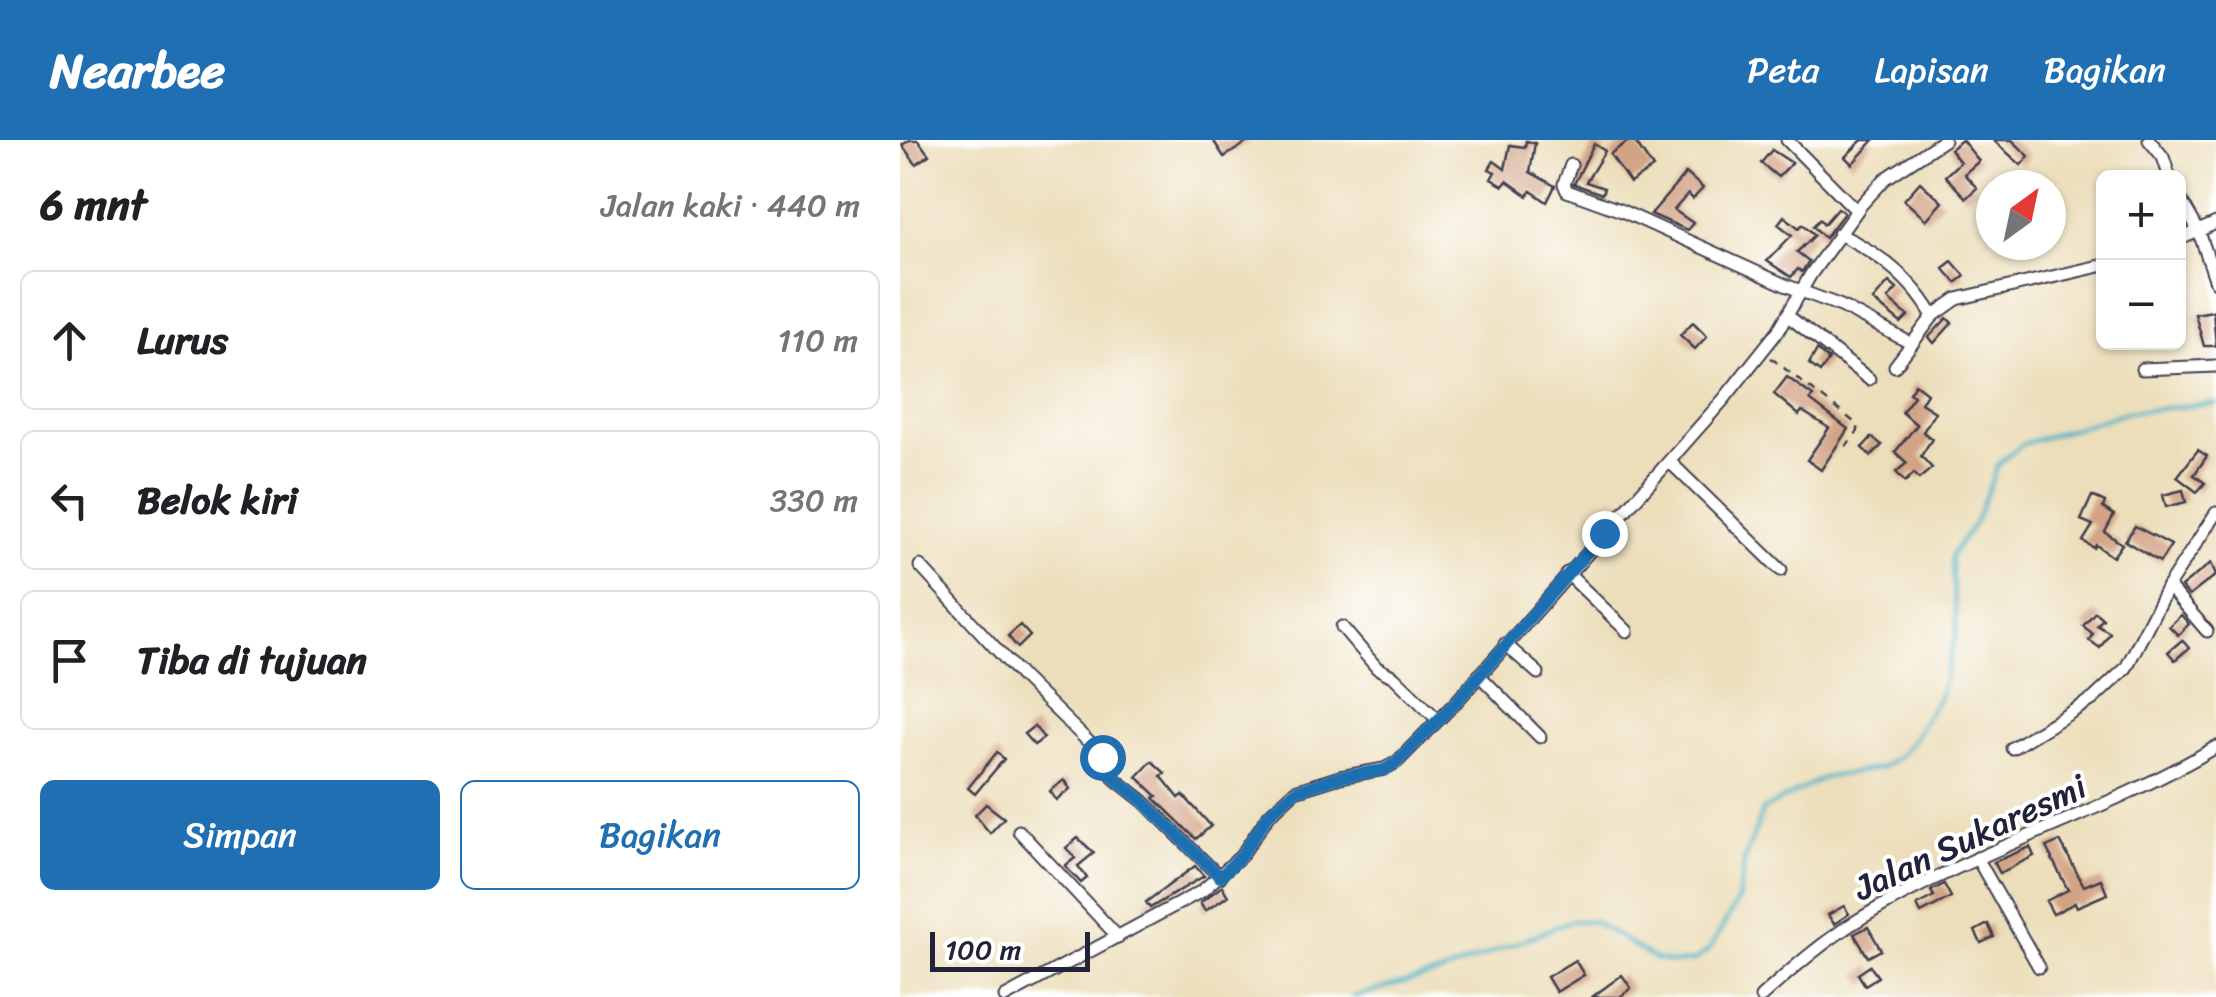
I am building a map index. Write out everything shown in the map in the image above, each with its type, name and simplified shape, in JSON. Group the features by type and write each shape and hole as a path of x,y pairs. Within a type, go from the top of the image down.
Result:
{"street":[{"path":"1787,140 1856,210"},
{"path":"1005,997 1188,900 1241,856 1269,814 1296,791 1340,777 1390,768 1438,720 1670,462 1763,350 1856,210 1885,178 1944,140"},
{"path":"2149,140 2163,157 2167,170"},
{"path":"1572,165 1564,184 1568,191 1852,311 1912,344"},
{"path":"2186,209 2199,232 2216,282"},
{"path":"2186,237 2216,223"},
{"path":"1839,234 1859,244 1913,286 1933,316"},
{"path":"1895,366 1933,316 1956,299 2096,267"},
{"path":"1788,316 1869,379"},
{"path":"2142,369 2216,366"},
{"path":"1670,462 1781,570"},
{"path":"2012,748 2093,699 2116,680 2168,586 2216,513"},
{"path":"920,566 1098,752 1115,779 1143,801 1220,877"},
{"path":"1567,573 1626,631"},
{"path":"2168,586 2207,631"},
{"path":"1342,627 1377,668 1394,677 1438,720"},
{"path":"1506,644 1538,673"},
{"path":"1479,675 1540,737"},
{"name":"Jalan Sukaresmi","path":"1760,997 1808,956 1865,916 1978,858 2118,798 2216,747"},
{"path":"1020,831 1118,937"},
{"path":"1978,858 2039,967"}],"path":[{"path":"1763,350 1858,425 1858,431 1842,451"}],"building":[{"path":"918,140 929,155 916,164 902,145"},
{"path":"1213,140 1251,140 1224,157"},
{"path":"1634,140 1653,168 1630,183 1610,154"},
{"path":"1862,140 1874,140 1852,164 1845,157"},
{"path":"1962,140 1979,161 1964,174 1976,187 1966,198 1945,176 1960,162 1950,149"},
{"path":"1993,140 2012,140 2029,156 2021,165"},
{"path":"1526,141 1535,143 1530,172 1555,186 1547,202 1531,191 1528,196 1507,181 1503,186 1491,179 1495,172 1489,169 1494,161 1505,169 1510,145 1525,147"},
{"path":"1594,144 1605,151 1586,182 1604,188 1602,194 1574,184"},
{"path":"1772,150 1792,163 1778,177 1761,163"},
{"path":"1686,173 1703,188 1693,199 1688,194 1674,210 1693,223 1687,230 1651,214"},
{"path":"1920,182 1942,202 1926,220 1904,200"},
{"path":"1838,208 1844,213 1825,238 1813,226 1820,219 1824,224"},
{"path":"1784,216 1799,228 1803,224 1815,235 1797,252 1809,261 1802,272 1798,269 1791,277 1767,261 1792,235 1778,224"},
{"path":"1952,261 1965,276 1956,283 1943,268"},
{"path":"1889,282 1897,289 1888,299 1908,316 1901,323 1873,300"},
{"path":"2213,311 2216,346 2204,346 2195,314"},
{"path":"1947,318 1952,323 1934,343 1929,337"},
{"path":"1693,322 1707,336 1695,349 1680,335"},
{"path":"1817,350 1829,360 1820,372 1809,364"},
{"path":"1787,377 1848,429 1821,470 1807,460 1829,428 1802,411 1799,415 1774,394"},
{"path":"1915,384 1927,393 1921,403 1935,412 1923,432 1932,439 1921,456 1932,468 1919,479 1914,473 1905,482 1896,472 1907,463 1895,452 1917,425 1902,412 1914,396 1909,393"},
{"path":"1872,437 1882,445 1871,456 1862,448"},
{"path":"2198,450 2207,456 2194,475 2205,483 2197,492 2177,477"},
{"path":"2183,490 2186,502 2166,507 2163,495"},
{"path":"2092,496 2105,502 2103,508 2114,515 2105,532 2122,544 2113,557 2083,541 2093,525 2081,520"},
{"path":"2135,526 2171,545 2160,562 2125,541"},
{"path":"2211,563 2216,575 2189,596 2181,587"},
{"path":"2095,612 2103,619 2097,625 2110,633 2100,648 2089,640 2093,634 2083,626"},
{"path":"2181,615 2189,624 2178,635 2169,626"},
{"path":"1020,625 1030,636 1018,648 1008,636"},
{"path":"2182,640 2189,648 2175,660 2168,652"},
{"path":"1034,726 1044,738 1034,745 1024,734"},
{"path":"997,752 1004,759 975,794 968,788"},
{"path":"1152,761 1165,773 1161,776 1179,798 1183,795 1211,826 1196,839 1137,777"},
{"path":"1064,780 1070,789 1056,800 1050,791"},
{"path":"986,804 1004,818 990,833 975,815"},
{"path":"1078,838 1094,853 1078,866 1087,878 1081,883 1065,866 1075,858 1066,848"},
{"path":"2060,841 2084,886 2101,879 2107,894 2053,914 2046,901 2068,890 2046,847"},
{"path":"2030,847 2034,856 2000,873 1994,862"},
{"path":"1195,866 1204,876 1150,908 1146,902"},
{"path":"1944,884 1951,897 1921,913 1917,905 1934,896 1931,891"},
{"path":"1222,886 1228,896 1205,911 1200,903"},
{"path":"1844,906 1849,914 1834,924 1828,915"},
{"path":"1988,924 1994,937 1981,943 1975,931"},
{"path":"1868,927 1881,950 1868,957 1854,934"},
{"path":"1575,960 1584,975 1556,992 1547,977"},
{"path":"1870,966 1878,977 1865,985 1858,974"},
{"path":"1622,975 1631,988 1620,997 1592,997"}],"waterway":[{"path":"1352,997 1445,972 1570,921 1593,921 1655,959 1674,963 1694,961 1710,949 1738,900 1745,858 1763,810 1823,778 1881,768 1911,742 1939,697 1957,632 1951,556 1975,522 1998,465 2023,444 2127,412 2216,403"}],"route":[{"path":"1102,757 1115,779 1143,801 1220,877 1241,856 1269,814 1296,791 1319,782 1384,770 1397,762 1457,701 1604,533"}]}
